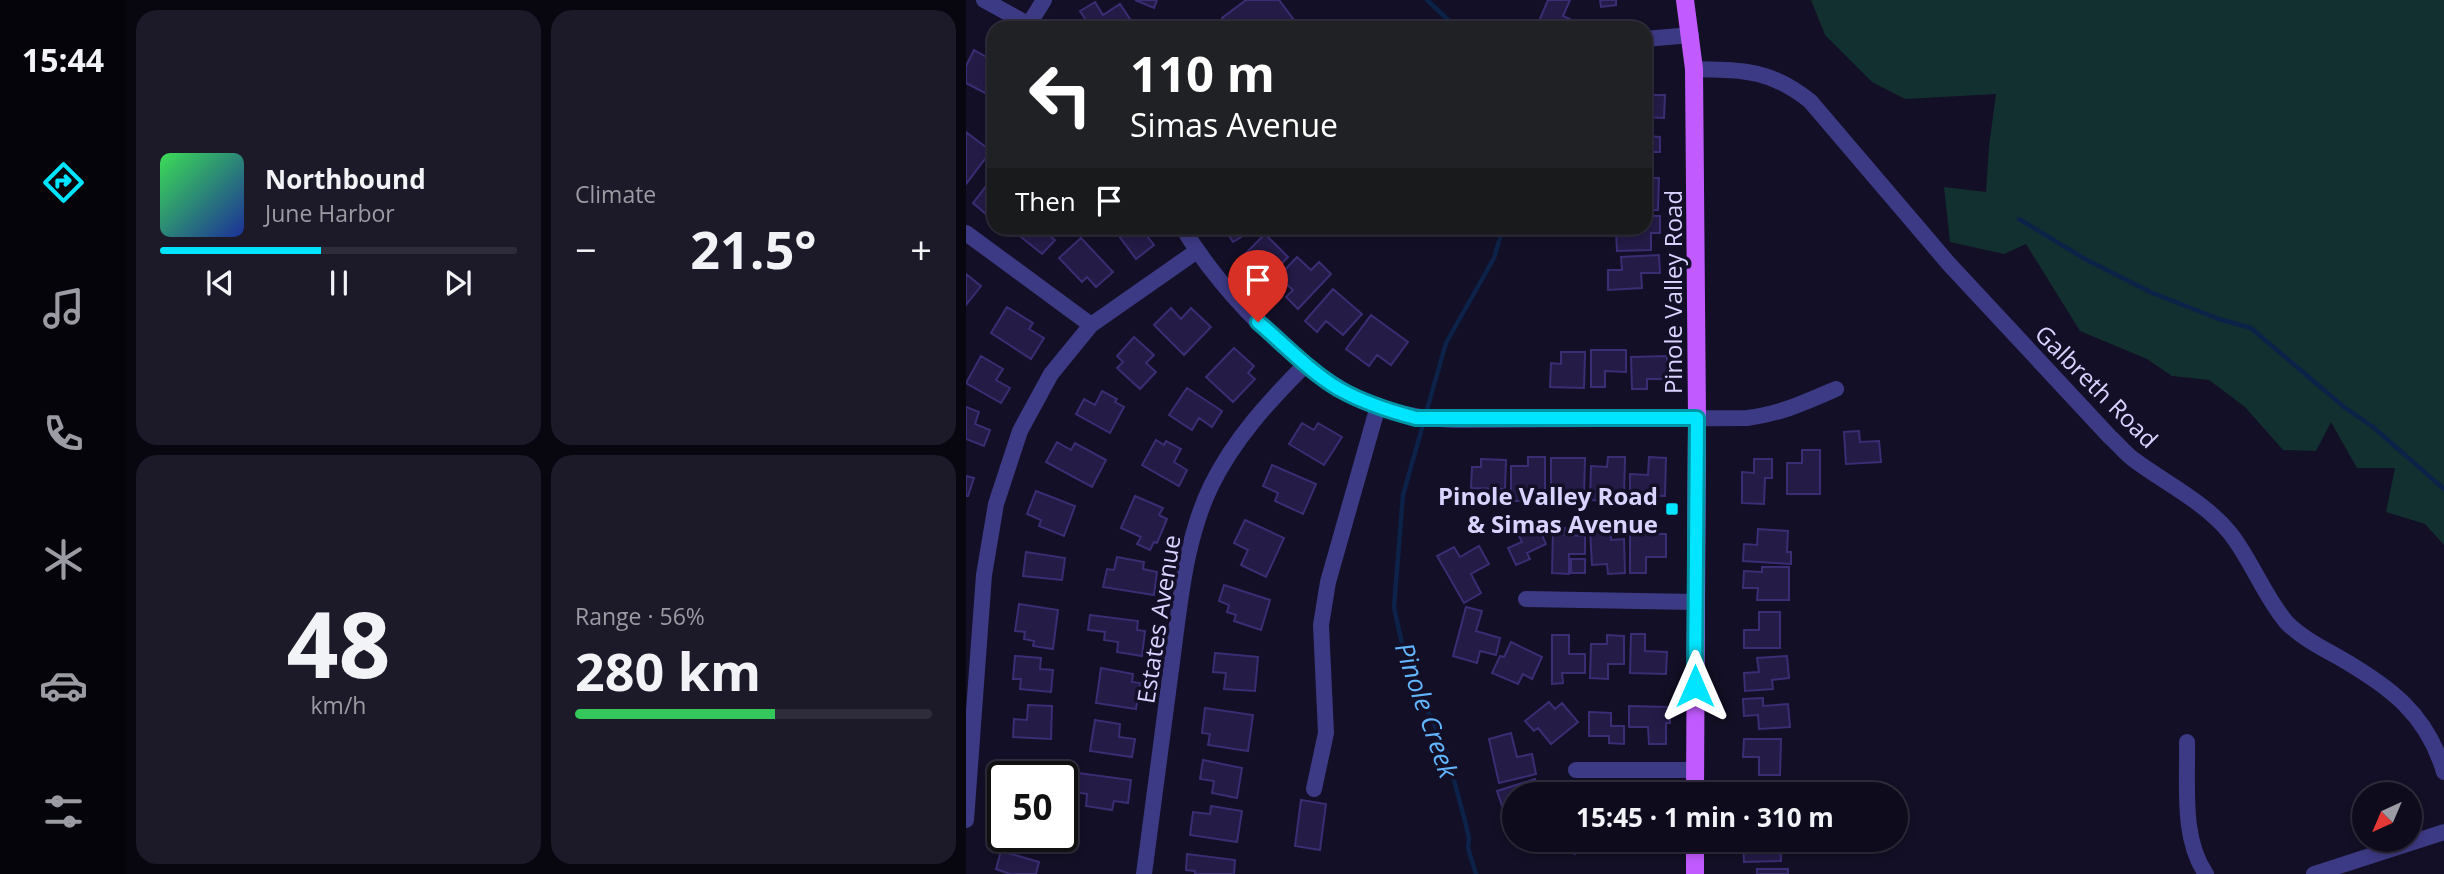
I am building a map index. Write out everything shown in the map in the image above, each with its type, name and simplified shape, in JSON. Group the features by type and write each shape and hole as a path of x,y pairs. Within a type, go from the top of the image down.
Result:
{"main road":[{"name":"Pinole Valley Road","path":"1685,0 1694,69 1697,418 1696,782"},
{"path":"1695,852 1695,874"}],"street":[{"path":"984,0 1023,21"},
{"path":"1034,21 1044,0"},
{"path":"1652,38 1691,35"},
{"name":"Galbreth Road","path":"1694,69 1738,70 1762,74 1795,89 1810,101 1949,264 2110,437 2132,458 2207,511 2230,533 2288,623 2308,640 2376,679 2400,699 2437,747 2444,772"},
{"path":"966,233 1091,325"},
{"path":"1187,235 1242,307 1306,364 1338,388 1381,408 1416,418 1747,418 1772,415 1836,389"},
{"path":"966,820 984,575 996,503 1020,431 1051,374 1091,325 1197,251"},
{"name":"Estates Avenue","path":"1144,874 1182,590 1192,539 1211,487 1233,448 1263,408 1306,364"},
{"path":"1314,789 1326,733 1321,625 1328,582 1381,408"},
{"path":"1526,599 1695,602"},
{"path":"2187,742 2190,823 2194,849 2206,874"},
{"path":"1576,770 1696,770"},
{"path":"2314,874 2444,832"}],"green space":[{"path":"1811,0 2444,0 2444,545 2425,524 2386,512 2395,468 2357,468 2331,422 2316,451 2283,450 2245,407 2209,380 2172,376 2147,359 2080,331 2026,244 2004,254 1950,242 1944,187 1986,192 1996,94 1905,99 1872,82 1825,35"}],"building":[{"path":"1135,0 1157,0 1154,8"},
{"path":"1246,0 1279,0 1295,21 1224,21 1222,18"},
{"path":"1548,0 1570,0 1563,16 1574,21 1539,21"},
{"path":"1600,0 1616,0 1616,5 1601,7"},
{"path":"1095,2 1103,15 1120,4 1131,21 1086,21 1080,11"},
{"path":"974,50 987,57 985,93 966,83 966,66"},
{"path":"1652,95 1665,95 1664,118 1652,117"},
{"path":"966,132 987,148 987,156 966,184"},
{"path":"1652,136 1660,137 1660,152 1652,152"},
{"path":"1652,178 1659,178 1658,210 1652,210"},
{"path":"987,185 987,215 973,203"},
{"path":"1652,216 1660,216 1660,233 1652,233"},
{"path":"1018,235 1049,235 1055,240 1042,254"},
{"path":"1118,235 1146,235 1154,245 1136,259"},
{"path":"1228,235 1244,235 1233,242"},
{"path":"1266,235 1288,257 1274,272 1262,260 1254,269 1242,257"},
{"path":"1616,235 1651,235 1651,250 1617,251"},
{"path":"1081,238 1113,272 1096,287 1087,277 1082,282 1059,258"},
{"path":"1659,255 1660,273 1641,273 1642,288 1608,290 1608,270 1622,270 1621,257"},
{"path":"1297,257 1311,270 1319,262 1331,274 1298,309 1286,297 1293,290 1278,277"},
{"path":"966,274 981,286 966,305"},
{"path":"1333,289 1362,314 1343,335 1326,321 1317,332 1305,321"},
{"path":"1007,307 1033,323 1029,329 1044,338 1031,359 991,333"},
{"path":"1171,308 1181,319 1191,308 1211,327 1184,355 1154,325"},
{"path":"1371,315 1408,342 1391,365 1377,355 1369,366 1346,349"},
{"path":"1134,337 1154,355 1146,363 1156,372 1140,389 1117,368 1123,362 1117,356"},
{"path":"1234,348 1254,366 1248,373 1255,379 1233,402 1206,377"},
{"path":"1591,350 1626,350 1626,372 1605,371 1605,387 1591,387"},
{"path":"1561,352 1585,352 1584,388 1550,387 1551,363 1561,364"},
{"path":"981,356 1003,369 996,380 1010,388 1001,403 966,383"},
{"path":"1667,356 1667,379 1647,379 1647,389 1632,389 1631,357"},
{"path":"1187,388 1222,411 1212,427 1199,418 1192,430 1169,415"},
{"path":"1102,391 1117,399 1115,402 1124,407 1110,433 1076,414 1084,399 1095,405"},
{"path":"966,407 979,412 975,424 990,430 984,446 966,439"},
{"path":"1302,423 1314,430 1318,423 1342,437 1324,465 1289,444"},
{"path":"1859,431 1860,442 1879,441 1881,462 1846,464 1844,432"},
{"path":"1156,440 1164,445 1166,441 1181,449 1174,462 1187,470 1179,486 1142,465"},
{"path":"1057,442 1071,450 1075,443 1106,460 1092,487 1046,462"},
{"path":"1802,450 1820,450 1820,494 1787,494 1787,463 1802,463"},
{"path":"1528,457 1545,457 1545,490 1531,490 1531,501 1511,501 1511,466 1528,466"},
{"path":"1608,457 1625,457 1624,496 1611,496 1611,501 1590,500 1591,466 1607,467"},
{"path":"1649,457 1666,458 1665,496 1630,495 1630,474 1648,475"},
{"path":"1551,458 1585,458 1584,495 1551,495"},
{"path":"1481,459 1506,460 1505,489 1471,488 1472,467 1481,467"},
{"path":"1754,459 1772,459 1772,478 1765,478 1764,504 1742,503 1742,472 1754,473"},
{"path":"1272,465 1316,484 1303,514 1275,501 1278,493 1263,486"},
{"path":"966,476 974,478 968,496 966,496"},
{"path":"1036,491 1075,506 1064,536 1039,526 1041,520 1027,514"},
{"path":"1135,496 1163,508 1159,515 1167,519 1157,543 1154,542 1150,550 1137,544 1141,537 1121,528"},
{"path":"1245,520 1284,538 1266,577 1241,565 1248,550 1234,543"},
{"path":"1537,524 1546,544 1527,553 1530,559 1516,565 1508,548 1522,542 1517,532"},
{"path":"1553,528 1565,528 1565,535 1585,536 1585,554 1569,554 1569,574 1552,573"},
{"path":"1758,529 1788,531 1787,552 1791,552 1791,564 1743,561 1744,544 1757,545"},
{"path":"1590,530 1611,530 1611,540 1624,539 1625,573 1608,574 1607,564 1592,565"},
{"path":"1630,534 1666,534 1666,557 1646,557 1646,573 1630,573"},
{"path":"1479,546 1489,564 1471,574 1481,593 1464,603 1437,556 1454,547 1460,557"},
{"path":"1026,552 1065,558 1062,580 1023,576"},
{"path":"1117,557 1144,562 1143,569 1157,572 1154,595 1103,587 1107,569 1114,570"},
{"path":"1571,559 1585,559 1585,573 1571,573"},
{"path":"1762,567 1789,567 1789,600 1757,600 1758,588 1743,588 1744,571 1762,572"},
{"path":"1224,585 1270,600 1261,630 1234,621 1236,615 1227,612 1229,605 1219,601"},
{"path":"1019,604 1058,610 1053,649 1033,646 1034,641 1024,639 1025,632 1015,631"},
{"path":"1466,607 1482,611 1476,631 1500,638 1496,655 1480,651 1477,663 1453,656"},
{"path":"1759,612 1780,612 1780,648 1744,648 1744,630 1759,630"},
{"path":"1090,615 1138,621 1137,630 1145,631 1142,656 1117,652 1118,642 1104,640 1105,632 1088,630"},
{"path":"1631,634 1645,634 1645,651 1667,652 1666,674 1630,673"},
{"path":"1552,635 1569,635 1569,654 1585,654 1585,673 1562,673 1563,683 1552,684"},
{"path":"1607,635 1624,636 1624,664 1608,664 1608,679 1590,678 1591,644 1607,644"},
{"path":"1511,642 1542,657 1532,679 1523,674 1518,684 1492,673"},
{"path":"1215,653 1258,657 1255,691 1224,689 1226,673 1213,672"},
{"path":"1015,656 1041,658 1040,669 1053,670 1051,692 1020,689 1021,679 1013,679"},
{"path":"1787,656 1789,678 1772,680 1773,689 1745,691 1744,673 1759,672 1757,658"},
{"path":"1101,668 1133,674 1132,682 1140,683 1136,709 1096,703"},
{"path":"1763,698 1763,706 1788,704 1790,727 1759,729 1758,715 1744,716 1743,699"},
{"path":"1549,702 1555,709 1562,703 1578,722 1551,744 1538,728 1534,731 1525,721"},
{"path":"1028,705 1052,706 1051,739 1013,737 1014,719 1027,720"},
{"path":"1629,706 1670,707 1670,723 1666,723 1666,744 1649,744 1648,727 1629,727"},
{"path":"1205,708 1253,715 1248,751 1208,745 1210,734 1202,733"},
{"path":"1589,712 1611,713 1611,726 1624,726 1624,744 1609,743 1609,736 1589,736"},
{"path":"1095,720 1120,724 1119,737 1135,739 1132,757 1090,751"},
{"path":"1511,733 1517,757 1532,754 1536,774 1499,783 1489,739"},
{"path":"1744,739 1781,739 1780,775 1759,775 1759,757 1743,757"},
{"path":"1203,760 1242,768 1237,798 1212,793 1214,781 1200,779"},
{"path":"1078,773 1131,780 1128,803 1114,801 1112,810 1086,806 1087,794 1078,792"},
{"path":"1502,789 1502,806 1497,791"},
{"path":"1301,800 1326,804 1320,850 1295,846"},
{"path":"1211,806 1242,811 1237,842 1190,835 1193,812 1210,814"},
{"path":"1001,852 1039,862 1036,874 1010,874 996,869"},
{"path":"1743,852 1781,852 1781,861 1744,862"},
{"path":"1187,854 1235,860 1234,874 1195,874 1195,871 1186,870"},
{"path":"1757,869 1788,869 1788,874 1757,874"}],"waterway":[{"name":"Pinole Creek","path":"1427,0 1450,21"},
{"path":"2019,219 2085,259 2150,292 2219,319 2251,328 2344,407 2373,427 2444,489"},
{"name":"Pinole Creek","path":"1426,413 1446,343 1494,258 1501,235"},
{"name":"Pinole Creek","path":"1424,421 1403,495 1394,607 1407,667 1446,750 1476,874"}],"place":[{"name":"Pinole Valley Road & Simas Avenue","path":"1672,509"}],"route":[{"path":"1258,322 1338,388 1385,410 1416,418 1697,418 1695,686"}]}
